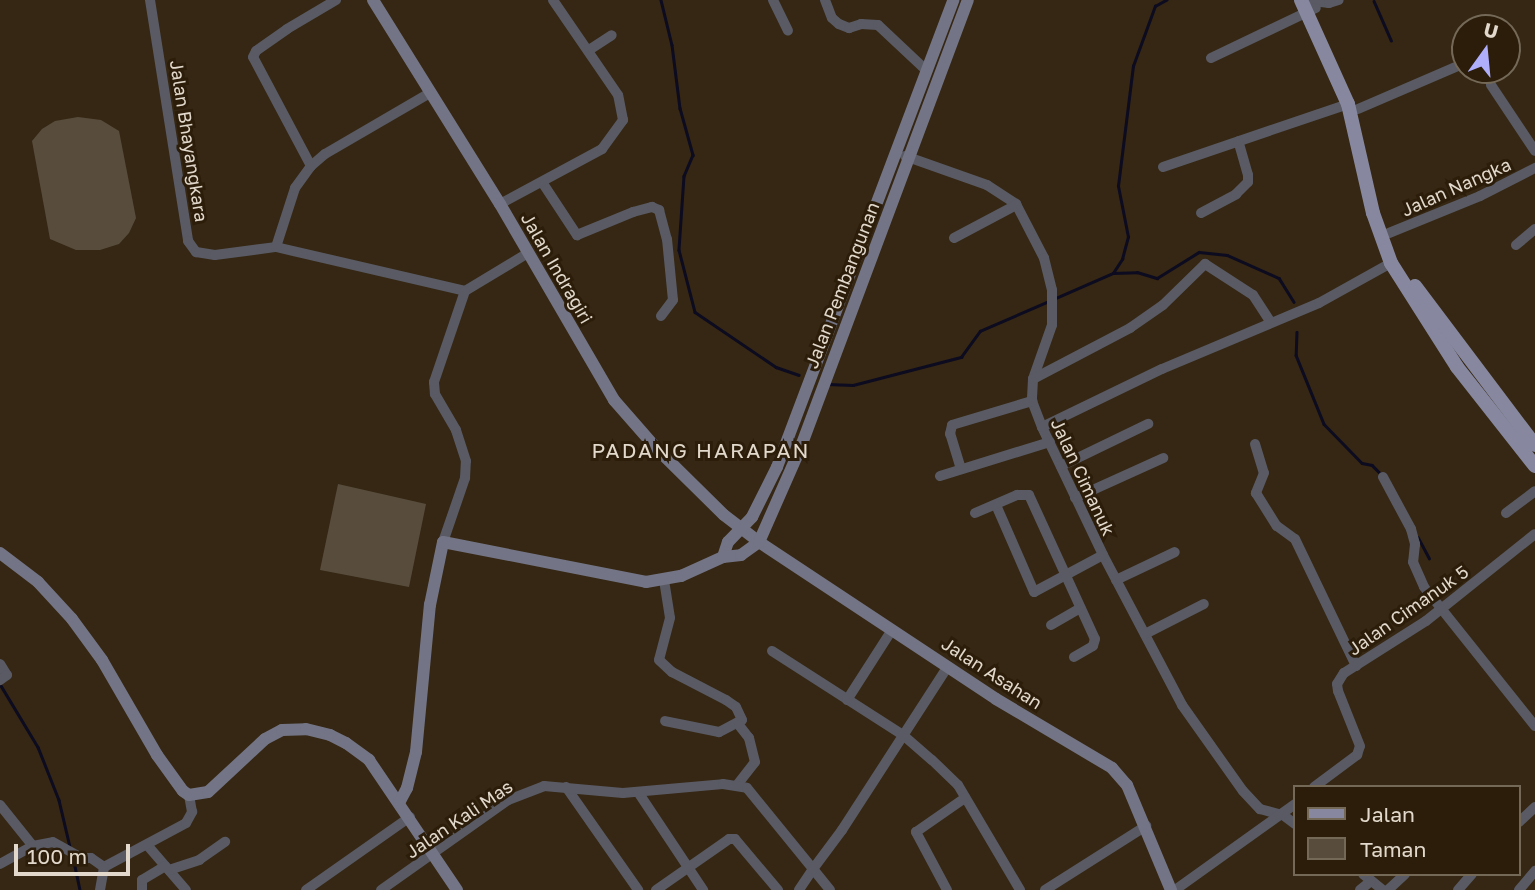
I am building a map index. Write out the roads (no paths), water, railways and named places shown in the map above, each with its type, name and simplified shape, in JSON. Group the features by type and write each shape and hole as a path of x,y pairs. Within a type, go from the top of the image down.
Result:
{"main road":[{"path":"1310,4 1344,68 1389,233 1402,265 1535,466"},
{"path":"1353,106 1371,204 1391,263 1449,355 1503,415 1535,445"}],"street":[{"name":"Jalan Bhayangkara","path":"150,0 188,242 196,252 215,256 276,247"},
{"path":"311,166 253,57 256,51 318,4 336,0"},
{"name":"Jalan Indragiri","path":"373,0 500,204 619,406 691,484 741,529"},
{"path":"500,204 602,149 623,120 618,95 553,0"},
{"path":"773,0 788,31"},
{"path":"825,0 832,18 839,24 849,28 861,24 878,25 927,71"},
{"name":"Jalan Pembangunan","path":"903,155 927,71 953,0"},
{"name":"Jalan Pembangunan","path":"723,557 728,542 741,529 768,488 838,327 903,155 968,0"},
{"path":"1211,58 1310,4 1339,0"},
{"path":"589,50 612,35"},
{"path":"1163,167 1353,106 1451,68"},
{"path":"1491,85 1535,151"},
{"path":"429,93 325,154 311,166 295,188 276,247 465,291"},
{"path":"1201,212 1236,194 1248,183 1238,141"},
{"name":"Jalan Cimanuk","path":"903,155 987,185 1004,194 1016,205 1044,258 1052,290 1054,312 1033,379 1032,401 1042,427 1103,555 1182,705 1227,772 1261,808 1283,815 1294,823"},
{"name":"Jalan Nangka","path":"1389,233 1480,196 1534,170"},
{"path":"542,182 577,236 633,212 652,207 659,210 667,239 673,296 671,306 661,316"},
{"path":"954,238 1016,205"},
{"path":"1516,244 1535,229"},
{"path":"398,803 407,788 415,752 430,605 443,542 465,478 466,461 456,430 436,397 434,382 465,291 528,253"},
{"path":"1042,427 1269,321 1319,303 1391,263"},
{"path":"1033,379 1130,328 1163,305 1205,264 1253,295 1269,321"},
{"name":"Jalan Pembangunan","path":"759,542 800,449 838,327"},
{"path":"961,469 950,434 952,425 1032,401"},
{"path":"1061,466 1148,424"},
{"path":"940,476 1050,442"},
{"path":"1255,444 1264,473 1256,493 1277,526 1295,539 1356,666"},
{"path":"1075,498 1163,458"},
{"path":"1382,477 1399,503 1414,538 1416,572 1440,610 1535,726"},
{"path":"1506,513 1535,491"},
{"path":"975,513 1022,493 1029,495 1096,642 1074,657"},
{"path":"996,505 1032,591 1036,593 1103,555"},
{"name":"Jalan Asahan","path":"741,529 1005,705 1112,768 1127,785 1146,826 1158,864 1173,890"},
{"name":"Jalan Cimanuk 5","path":"1317,785 1357,755 1360,741 1337,684 1344,673 1440,610 1535,534"},
{"path":"443,542 607,577 646,582 664,580 702,568 723,557 741,555 759,542"},
{"path":"1116,580 1175,552"},
{"path":"1,556 37,582 72,619 106,667 170,775 189,795 192,806 190,819 148,846 104,867"},
{"path":"664,580 670,618 659,660 671,672 736,708 743,720 739,724 712,732 666,721"},
{"path":"1145,634 1204,604"},
{"path":"1051,625 1080,608"},
{"path":"847,700 892,630"},
{"path":"772,651 903,735 958,785 1020,890"},
{"path":"0,664 8,676 2,679"},
{"path":"799,890 842,830 948,666"},
{"path":"739,724 749,738 755,762 737,785 753,794 830,890"},
{"path":"189,795 208,792 265,739 293,727 330,736 359,752 410,817 457,890"},
{"name":"Jalan Kali Mas","path":"383,889 508,800 544,786 638,792 695,785 737,785"},
{"path":"566,787 638,890"},
{"path":"638,792 703,890"},
{"path":"947,890 916,832 965,798"},
{"path":"0,805 33,846"},
{"path":"1173,890 1294,805"},
{"path":"1521,820 1535,807"},
{"path":"306,890 410,817"},
{"path":"1045,890 1146,826"},
{"path":"656,890 729,839 735,839 778,890"},
{"path":"0,864 33,846 53,842 70,853 91,858 104,867"},
{"path":"142,890 142,880 167,868 199,860 225,842"},
{"path":"148,846 186,890"},
{"path":"100,890 104,867"},
{"path":"1519,890 1535,872"},
{"path":"1360,890 1367,878 1385,890 1402,876"},
{"path":"1458,890 1470,876"}],"waterway":[{"path":"661,0 672,45 680,108 693,155 684,176 679,250 695,312 776,367 799,375"},
{"path":"1056,298 1113,273 1122,259 1128,237 1118,186 1133,66 1155,6 1166,0"},
{"path":"1374,1 1391,40"},
{"path":"1113,273 1137,272 1157,278 1199,252 1227,255 1279,278 1294,302"},
{"path":"827,384 853,385 961,357 980,331 1049,301"},
{"path":"1297,332 1296,355 1324,424 1362,463 1372,465 1381,474"},
{"path":"1418,537 1429,558"},
{"path":"0,684 38,747 59,800 70,847"},
{"path":"73,857 80,890"}],"district":[{"name":"PADANG HARAPAN","path":"701,450"}]}
